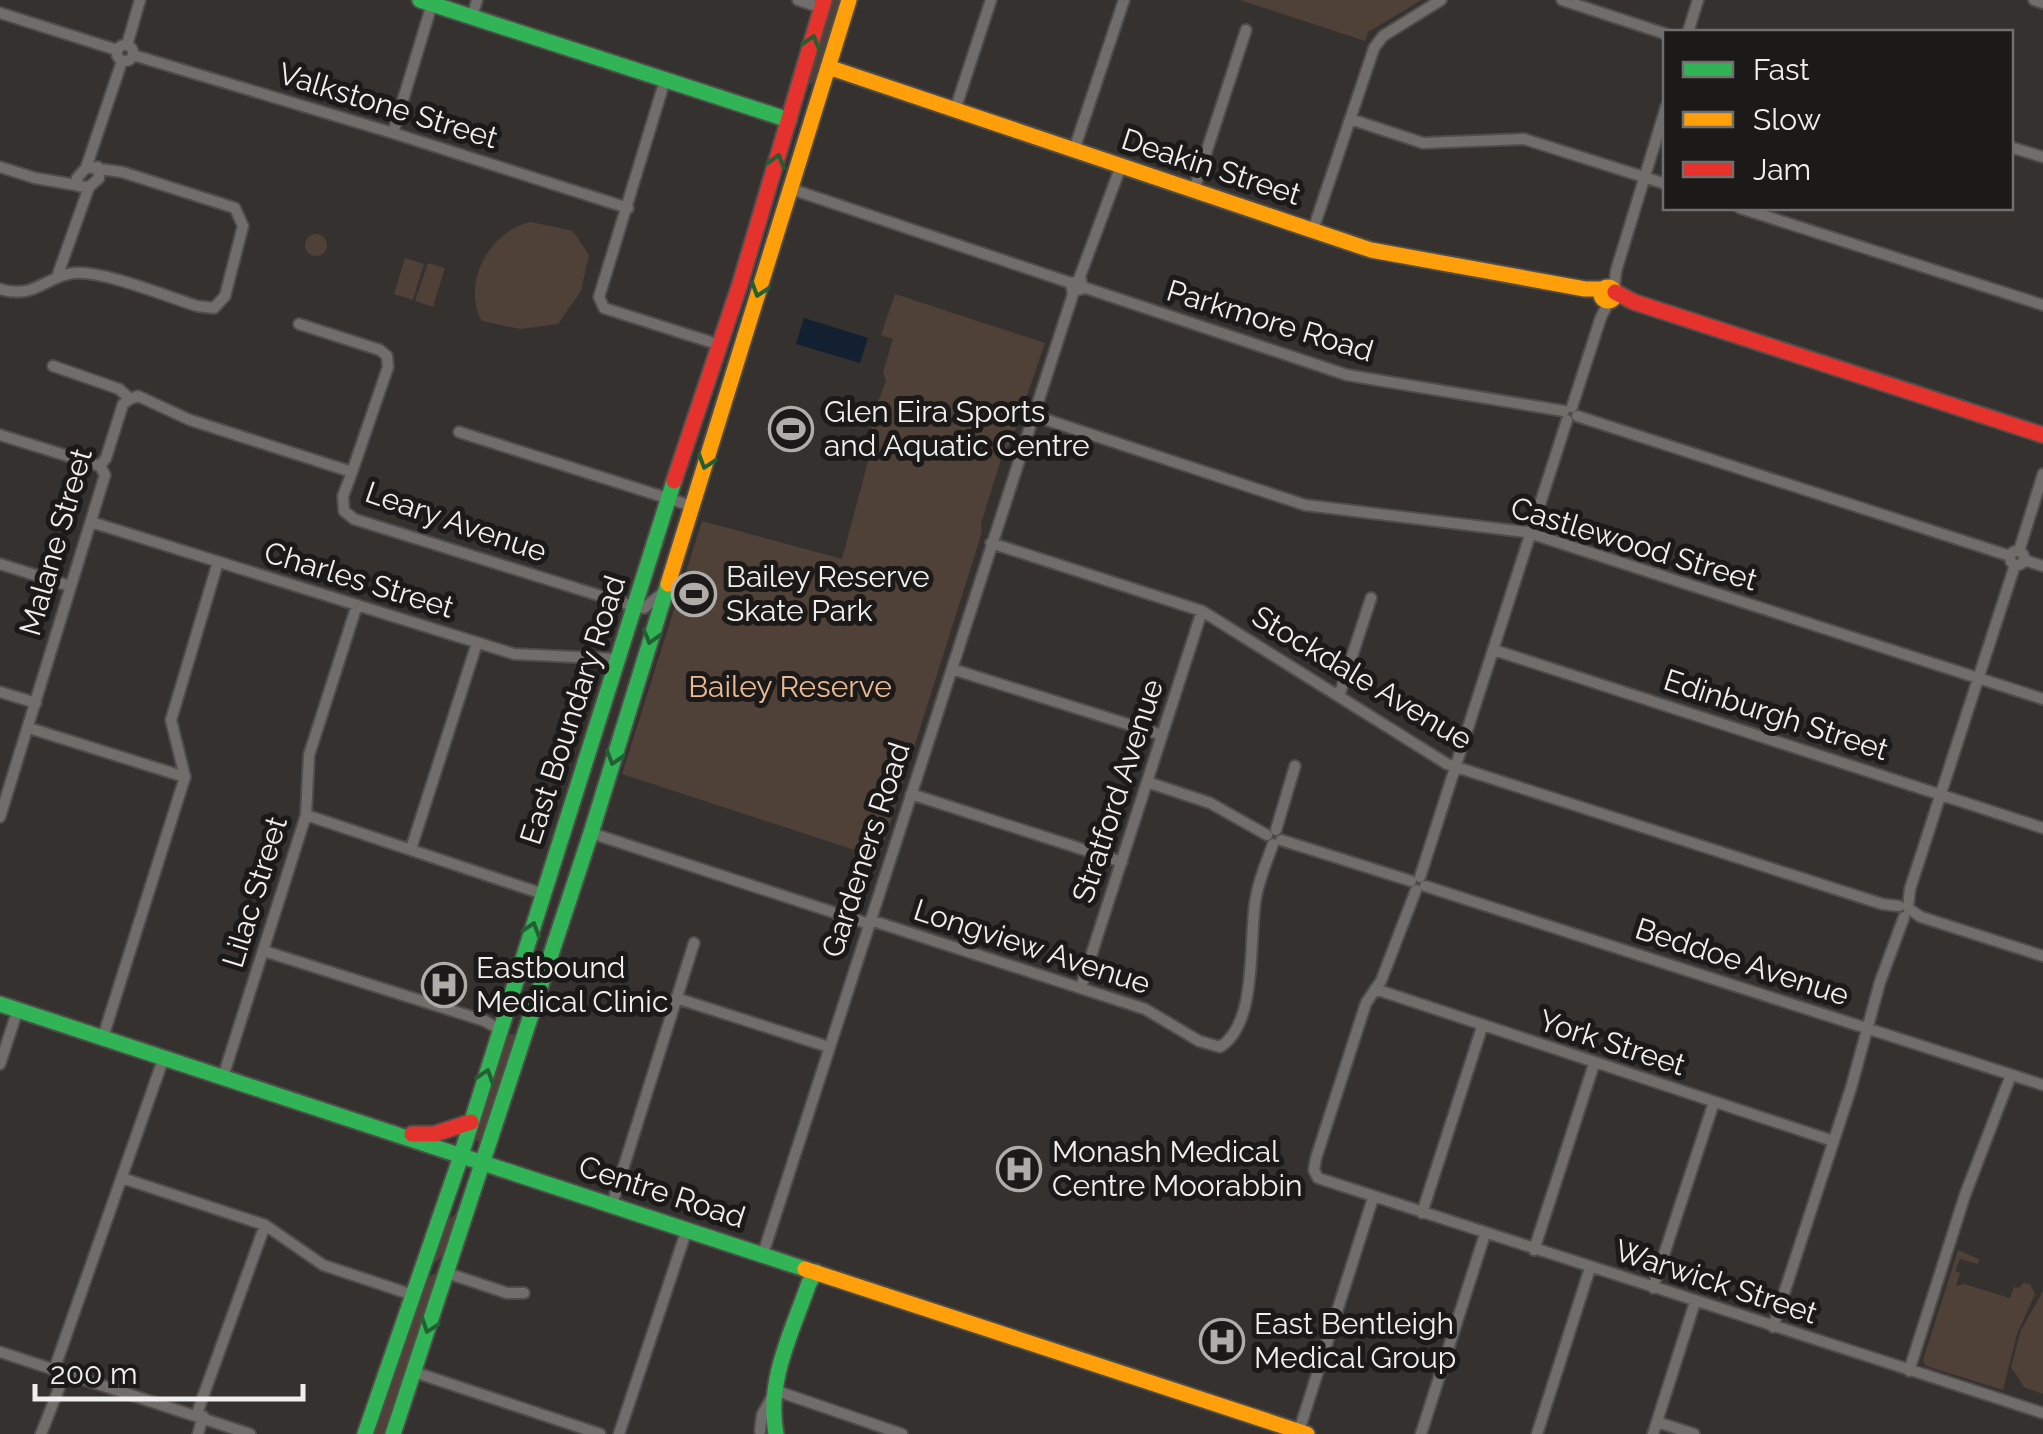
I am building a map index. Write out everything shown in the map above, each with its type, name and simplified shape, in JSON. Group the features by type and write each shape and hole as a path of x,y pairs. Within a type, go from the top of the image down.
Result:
{"main road":[{"name":"East Boundary Road","path":"393,1434 590,833 848,0"},
{"path":"426,2 789,120 802,114 822,87"},
{"name":"East Boundary Road","path":"365,1434 471,1122 633,606 720,345 823,4"},
{"name":"Deakin Street","path":"828,67 1394,255 1608,294 2043,436"},
{"path":"799,85 822,87"},
{"name":"Centre Road","path":"0,1004 1303,1433"},
{"path":"500,1030 518,1029 531,1014"},
{"path":"396,1134 434,1134 471,1122"},
{"path":"438,1222 454,1211 466,1214"},
{"path":"420,1274 430,1274 441,1266 458,1240"},
{"path":"772,1431 776,1393 809,1283 816,1272"}],"street":[{"path":"58,277 140,0"},
{"path":"472,17 477,0"},
{"path":"798,0 823,4"},
{"path":"955,110 991,0"},
{"path":"1074,150 1124,0"},
{"path":"1313,230 1377,42 1441,0"},
{"path":"1562,0 1663,33"},
{"path":"1689,30 1698,0"},
{"path":"2034,0 2043,3"},
{"path":"393,132 426,2"},
{"name":"Valkstone Street","path":"0,13 628,208"},
{"path":"1194,190 1246,30"},
{"path":"665,80 600,297 604,308 720,345"},
{"path":"1608,294 1663,118"},
{"path":"1350,119 1423,143 1524,138 1663,183"},
{"path":"2013,147 2043,157"},
{"name":"Gardeners Road","path":"763,1254 1032,415 1120,166"},
{"path":"0,167 53,179 122,172 235,208 243,226 224,296 214,308 76,272 58,277 35,291 0,289"},
{"name":"Parkmore Road","path":"791,190 1347,375 1570,413 2043,566"},
{"path":"1746,210 2043,305"},
{"name":"Warwick Street","path":"1608,294 1418,884 1376,989 1366,1002 1314,1166 1316,1176 2043,1413"},
{"path":"299,324 380,350 386,356 388,367 352,472"},
{"name":"Leary Avenue","path":"53,366 119,389 130,400 138,396 190,420 352,472 344,496 344,512 354,519 633,606"},
{"name":"Malane Street","path":"0,817 105,475 100,466 124,404 130,400"},
{"name":"Castlewood Street","path":"1032,415 1305,506 1531,534 2043,699"},
{"path":"459,432 692,506"},
{"path":"0,434 100,466"},
{"path":"1774,1327 2043,474"},
{"name":"Charles Street","path":"90,522 514,654 617,659"},
{"name":"Stockdale Avenue","path":"992,543 1202,610 1456,767 2043,956"},
{"path":"102,1037 185,778 171,720 218,562"},
{"path":"0,564 70,586"},
{"path":"633,606 644,608 664,592"},
{"path":"1339,696 1371,598"},
{"name":"Lilac Street","path":"223,1077 306,815 309,755 357,605"},
{"name":"Stratford Avenue","path":"1081,987 1202,610"},
{"path":"411,849 477,643"},
{"name":"Edinburgh Street","path":"1494,650 2043,828"},
{"path":"952,668 1162,735"},
{"path":"0,692 36,703"},
{"path":"29,728 185,778"},
{"path":"1274,837 1295,766"},
{"name":"Beddoe Avenue","path":"1147,782 1210,803 1274,837 2043,1085"},
{"path":"911,794 1122,862"},
{"path":"306,815 543,894"},
{"name":"Longview Avenue","path":"590,833 1145,1008 1211,1047 1228,1042 1248,993 1256,896 1274,837"},
{"path":"612,1204 694,944"},
{"path":"264,950 485,1021 500,1030"},
{"name":"York Street","path":"1376,989 1834,1141"},
{"path":"676,998 829,1047"},
{"path":"0,1064 18,1009"},
{"path":"485,1021 506,1012"},
{"path":"1422,1213 1482,1027"},
{"path":"41,1434 54,1399 66,1342 164,1057"},
{"path":"1534,1250 1594,1064"},
{"path":"1909,1371 1965,1195 2011,1075"},
{"path":"1654,1288 1714,1102"},
{"path":"122,1178 265,1225 323,1265 413,1295"},
{"path":"1303,1433 1374,1198"},
{"path":"200,1434 208,1390 265,1225"},
{"path":"619,1434 687,1229"},
{"path":"1421,1434 1485,1234"},
{"path":"1537,1434 1590,1268"},
{"path":"447,1272 507,1293 524,1294"},
{"path":"1694,1434 1655,1428 1696,1302"},
{"path":"0,1352 250,1434"},
{"path":"414,1372 600,1434"},
{"path":"776,1393 902,1434"}],"green space":[{"path":"829,0 841,0 810,84 807,83"},
{"path":"1240,0 1422,0 1368,32 1365,41"},
{"path":"531,222 573,231 589,255 581,291 558,324 520,329 482,321 475,291 483,261 503,236"},
{"path":"316,234 324,237 324,253 316,256 308,253 305,245 308,237"},
{"path":"405,258 424,264 413,300 394,294"},
{"path":"428,263 445,268 433,307 415,301"},
{"name":"Bailey Reserve","path":"895,294 1045,343 1011,442 1002,456 981,524 982,532 879,858 622,774 702,521 842,559 874,439 870,422 886,381 883,372 893,339 881,335"},
{"path":"506,1034 518,1034 482,1142 471,1139"},
{"path":"457,1214 444,1254 430,1267 448,1219"},
{"path":"1958,1250 1979,1259 1978,1264 1960,1259 1955,1271 1960,1273 1956,1286 1964,1284 2010,1298 2014,1287 2023,1283 2030,1284 2035,1294 2017,1334 2003,1390 1926,1366 1923,1360"},
{"path":"440,1271 389,1434 370,1434 423,1280"},
{"path":"2043,1291 2043,1394 2024,1387 2011,1367 2021,1330"}],"water":[{"path":"804,318 868,338 860,363 796,344"}],"traffic: fast":[{"path":"420,0 789,120"},
{"path":"365,1434 457,1168 674,481"},
{"path":"393,1434 591,833 668,584"},
{"path":"0,1004 805,1269"},
{"path":"776,1434 775,1395 782,1357 816,1272"}],"traffic: slow":[{"path":"668,584 849,0"},
{"path":"828,67 1371,250 1585,289 1604,289"},
{"path":"1608,287 1615,294 1608,301 1601,294 1608,287"},
{"path":"805,1269 1307,1434"}],"traffic: jam":[{"path":"674,481 740,284 824,0"},
{"path":"1615,292 1634,302 2043,435"},
{"path":"412,1134 434,1134 471,1122"}],"place":[{"name":"Glen Eira Sports and Aquatic Centre","path":"791,429"},
{"name":"Bailey Reserve Skate Park","path":"694,594"},
{"name":"Eastbound Medical Clinic","path":"444,985"},
{"name":"Monash Medical Centre Moorabbin","path":"1019,1169"},
{"name":"East Bentleigh Medical Group","path":"1222,1341"}]}
